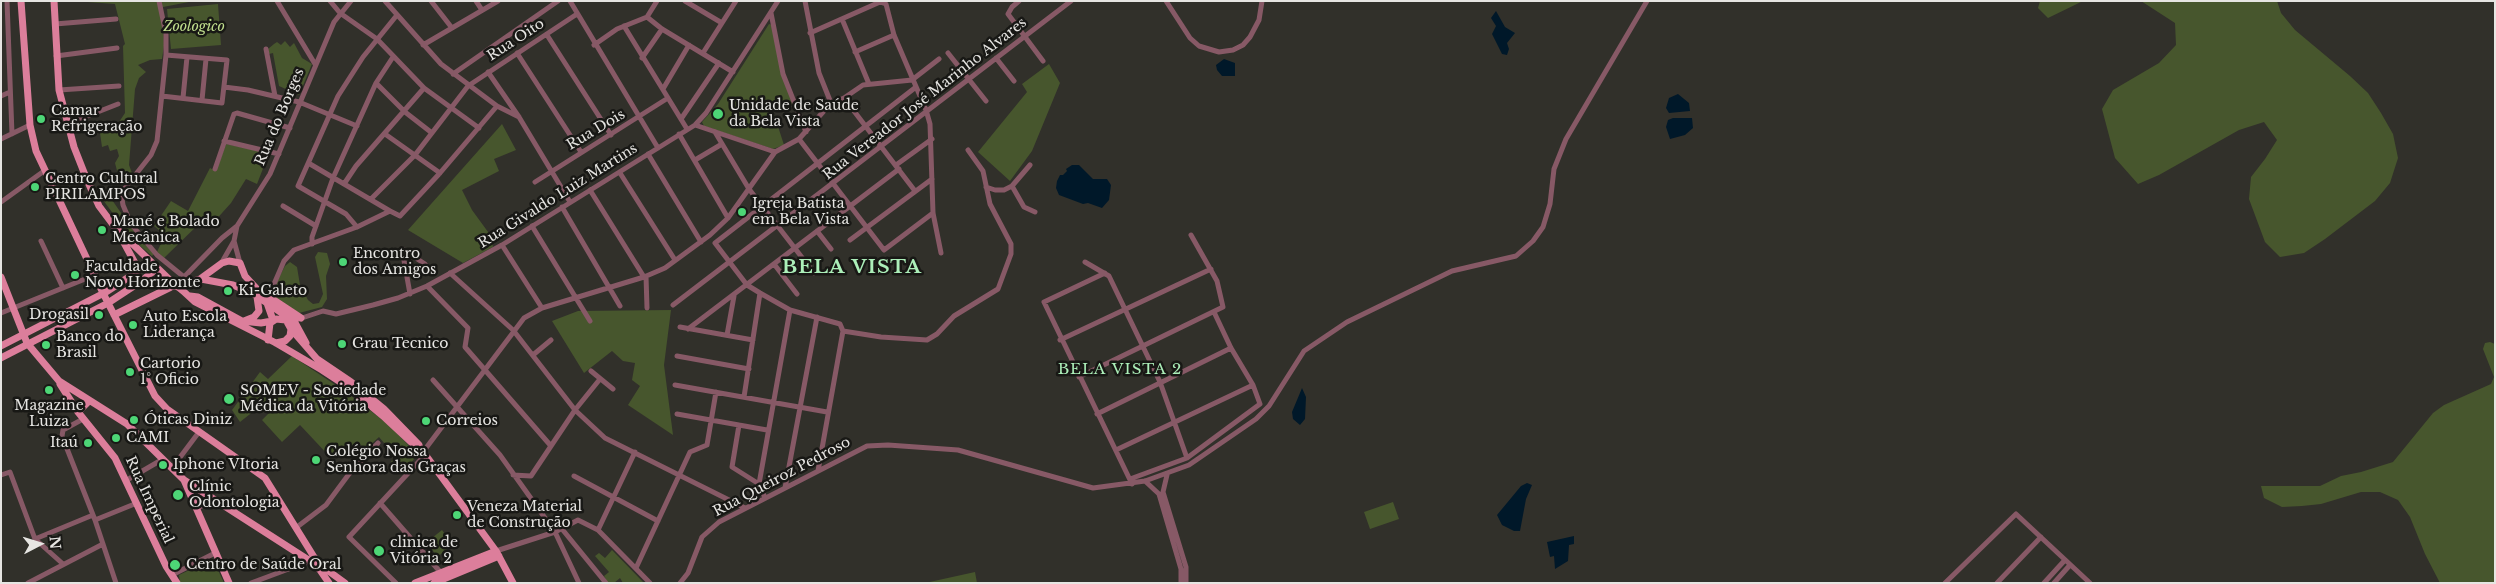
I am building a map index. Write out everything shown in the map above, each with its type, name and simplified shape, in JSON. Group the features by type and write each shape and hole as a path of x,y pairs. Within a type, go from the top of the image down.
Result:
{"main road":[{"path":"21,1 30,125 44,171 160,404 265,478 297,527 312,559 322,569 345,583"},
{"path":"54,1 59,90 67,124 74,148 94,197 114,226 136,265 132,275"},
{"path":"114,226 152,266 195,302 276,343 348,387 423,453"},
{"path":"200,279 222,263 229,261 240,263"},
{"name":"Rua do Borges","path":"240,263 245,276 266,295 288,309 294,324"},
{"path":"1,346 152,266"},
{"path":"143,280 152,266"},
{"path":"213,271 218,282"},
{"path":"233,285 245,276"},
{"path":"1,277 27,343 59,381 127,424 184,480 302,556 312,559"},
{"path":"1,358 110,302 143,280 152,277 170,282"},
{"path":"116,314 184,282 200,279 233,285 255,295 294,324 312,354 351,382 384,410 419,445 497,553 513,583"},
{"path":"242,321 257,314 260,306 255,295"},
{"path":"190,296 198,298 242,321 260,323 283,319 294,324"},
{"path":"267,304 273,321"},
{"path":"268,340 268,327 273,321"},
{"path":"276,343 288,339 294,324"},
{"name":"Rua Imperial","path":"59,381 78,412 112,453 177,583"},
{"path":"78,412 89,401"},
{"path":"184,480 229,583"},
{"path":"302,556 309,550"},
{"path":"415,583 443,575 497,553"},
{"path":"322,569 329,583"},
{"path":"434,583 443,575"}],"street":[{"path":"7,1 12,134"},
{"path":"159,1 166,34 166,55 155,148 127,185 121,197 131,224 157,255 178,274 185,276 222,238 237,226"},
{"path":"277,1 315,64"},
{"path":"330,1 340,13 377,39 393,58 424,88 479,128"},
{"name":"Rua do Borges","path":"240,263 234,241 237,226 270,174 315,64 340,13 351,1"},
{"path":"385,1 423,45 453,74 497,106 519,117"},
{"path":"431,1 452,28"},
{"path":"476,1 482,10"},
{"path":"423,45 498,1"},
{"path":"453,74 558,1"},
{"path":"570,1 594,45 658,148"},
{"path":"594,45 624,26 647,17 657,1"},
{"path":"685,1 722,23"},
{"path":"703,53 736,1"},
{"name":"Rua Givaldo Luiz Martins","path":"294,324 323,311 342,313 410,294 427,286 502,245 695,125 706,113 778,1"},
{"path":"805,1 819,73 831,103"},
{"path":"1019,1 1008,14 1043,61"},
{"name":"Rua Vereador José Marinho Alvares","path":"673,305 1071,1"},
{"path":"1166,1 1190,38 1208,50 1219,52 1233,50 1243,45 1256,27 1262,1"},
{"name":"Rua Queiroz Pedroso","path":"680,583 688,573 703,536 719,522 867,446 888,445 968,452 1093,488 1131,482 1145,482 1189,465 1256,419 1269,406 1304,350 1347,322 1452,270 1516,256 1533,241 1543,227 1550,204 1554,170 1566,139 1647,1"},
{"path":"810,33 883,3 887,6 894,35 926,110 932,139 933,213 940,253"},
{"path":"771,13 783,74 806,132"},
{"name":"Rua Oito","path":"371,199 415,154 468,86 577,14"},
{"path":"356,228 349,216 298,186 350,76 397,15"},
{"path":"647,17 662,29 733,72"},
{"path":"55,24 116,19"},
{"path":"842,19 869,84"},
{"path":"624,26 687,129"},
{"path":"642,58 662,29"},
{"path":"547,35 611,135"},
{"path":"855,52 894,35"},
{"path":"663,89 689,45"},
{"path":"56,56 117,48"},
{"path":"266,49 275,96"},
{"path":"948,52 986,101"},
{"path":"517,53 582,152"},
{"path":"162,96 222,103 227,60 166,55"},
{"path":"183,98 187,57"},
{"path":"313,244 312,237 333,178 376,83 393,58"},
{"path":"996,58 1014,81"},
{"path":"202,100 206,59"},
{"path":"396,583 349,537 423,453 456,405 524,318 542,308 575,296 645,277 665,268 701,242 728,218 774,152 799,139 831,103 844,98 859,86 912,80 939,59"},
{"path":"681,119 719,63"},
{"path":"488,72 519,117 570,202"},
{"path":"376,83 405,112 432,133"},
{"path":"59,90 119,86"},
{"path":"818,470 843,330 840,324 790,310 748,285 715,242 865,124 916,87"},
{"path":"224,88 299,102 357,126"},
{"path":"344,184 356,166 424,88"},
{"path":"1,96 10,92"},
{"name":"Rua Dois","path":"536,182 668,98"},
{"path":"844,98 916,191"},
{"path":"67,124 118,104"},
{"path":"310,164 400,216 440,173 497,106"},
{"path":"215,170 234,114 237,113 290,128"},
{"path":"1,139 30,125"},
{"path":"695,125 774,152"},
{"path":"715,132 750,188 814,273"},
{"path":"385,134 440,173"},
{"path":"680,134 728,218"},
{"path":"799,139 884,250 933,213"},
{"path":"688,329 734,296 850,206 932,139"},
{"path":"224,141 279,154"},
{"path":"695,160 722,144"},
{"path":"843,330 881,337 927,340 937,334 949,320 998,289 1002,284 1012,250 990,204 979,162 968,150"},
{"path":"648,154 701,242"},
{"path":"986,188 1004,190 1012,186 1030,165"},
{"path":"1,202 44,171"},
{"path":"620,173 675,260"},
{"path":"850,240 932,179"},
{"path":"1012,186 1024,207 1035,212"},
{"path":"590,190 645,277 648,308"},
{"path":"283,206 316,226"},
{"path":"562,207 620,306"},
{"path":"266,295 289,255 297,248 356,228 390,211"},
{"path":"532,226 590,320"},
{"path":"817,231 831,250"},
{"path":"1079,377 1222,307 1220,293 1211,268 1191,235"},
{"path":"41,241 63,288"},
{"path":"222,263 234,241"},
{"path":"502,245 542,308"},
{"path":"410,294 402,249 425,264 411,272"},
{"path":"152,266 157,255"},
{"path":"1085,262 1109,276 1160,382 1187,458"},
{"path":"774,264 797,294"},
{"path":"1060,340 1211,268"},
{"path":"1104,273 1044,302 1060,340 1131,482 1187,458 1258,407 1260,400 1231,348 1214,312"},
{"path":"450,274 513,330 575,410 605,438 745,508"},
{"path":"1,314 95,275"},
{"path":"427,286 468,328 465,347 551,446"},
{"path":"744,397 760,293"},
{"path":"727,335 734,296"},
{"path":"765,498 759,484 767,430 790,310"},
{"path":"785,488 817,317"},
{"path":"680,327 753,340"},
{"path":"533,354 550,340"},
{"path":"1097,414 1231,348"},
{"path":"677,356 749,369"},
{"path":"591,371 613,389"},
{"path":"513,475 531,476 575,410 600,379"},
{"path":"433,380 500,456 555,532 579,583"},
{"path":"675,385 828,412"},
{"path":"1116,450 1253,385"},
{"path":"636,568 690,452 707,445 716,392"},
{"path":"677,414 767,430"},
{"path":"84,419 61,432 94,517 116,583"},
{"path":"740,425 732,467 759,484"},
{"path":"172,468 198,432"},
{"path":"297,527 326,505 349,474 378,443"},
{"path":"598,530 636,452"},
{"path":"127,480 163,459"},
{"path":"1,475 10,472 36,539 64,564"},
{"path":"1167,475 1163,492 1186,567 1186,583"},
{"path":"574,476 658,521"},
{"path":"1145,482 1159,494 1181,569 1181,583"},
{"path":"197,508 216,500"},
{"path":"380,503 443,575"},
{"path":"36,539 94,517 137,504"},
{"path":"1944,583 2016,514 2090,583"},
{"path":"497,553 555,532 578,520 598,530 650,583"},
{"path":"562,529 606,583"},
{"path":"1997,583 2041,536"},
{"path":"28,583 40,580 64,564 103,544"},
{"path":"172,575 215,553"},
{"path":"251,583 312,559"},
{"path":"2044,583 2065,560"},
{"path":"2054,583 2070,565"}],"green space":[{"path":"73,1 194,1 163,7 164,46 162,59 150,60 138,65 146,72 139,78 135,89 129,165 132,173 121,186 115,163 119,156 117,149 110,151 108,145 102,147 100,133 115,128 125,113 123,46 125,44 115,4"},
{"path":"2040,1 2083,1 2048,18 2038,8"},
{"path":"2141,1 2277,1 2281,13 2295,30 2368,93 2381,113 2393,134 2398,158 2390,183 2375,201 2325,239 2304,253 2280,257 2265,242 2249,199 2251,177 2277,140 2264,122 2239,130 2159,175 2138,184 2115,158 2102,109 2113,90 2159,63 2176,45 2175,23"},
{"name":"Zoologico","path":"218,4 221,45 171,49 167,9"},
{"path":"769,24 772,25 793,104 773,111 784,145 773,149 704,126 702,122 718,104"},
{"path":"285,41 290,47 294,43 302,58 312,64 299,95 279,86 273,53 269,54 268,49 274,44 277,42 281,45"},
{"path":"1049,64 1060,83 1032,151 1010,181 978,152 1027,92 1022,84"},
{"path":"502,124 516,150 494,159 499,171 462,190 472,210 491,236 493,247 463,263 408,230"},
{"path":"226,144 269,153 257,184 246,179 231,203 213,223 205,218 164,258 157,252 165,235 154,226 171,201 188,211 210,168 216,171"},
{"path":"119,187 119,193 110,197 137,236 154,254 152,256 131,238 103,200 107,197 107,193"},
{"path":"318,252 327,253 330,264 326,276 327,299 322,307 299,313 270,295 285,266 290,262 297,267 300,285 308,300 313,304 319,303 323,294 315,257"},
{"path":"671,310 664,365 673,435 628,405 640,386 632,380 635,363 623,361 612,351 584,373 552,321 578,311"},
{"path":"2485,343 2495,344 2495,583 2440,583 2425,554 2410,517 2398,500 2380,492 2361,492 2321,504 2302,506 2282,507 2264,498 2261,486 2320,486 2341,476 2393,462 2433,413 2444,405 2491,384 2494,377 2483,349"},
{"path":"292,356 346,392 389,425 412,449 414,459 412,462 400,471 391,462 395,456 379,437 366,449 357,442 346,453 341,449 330,457 300,425 282,442 262,420 271,411 264,403 240,422 232,410 260,372 268,379"},
{"path":"1393,502 1399,519 1370,529 1364,512"},
{"path":"442,530 453,545 437,557 431,548 436,544 432,538"},
{"path":"612,550 644,583 623,583 620,578 614,583 608,583 604,576 609,572 595,556 599,553 605,558"},
{"path":"213,559 224,583 180,583 179,575"},
{"path":"975,572 977,583 925,583"}],"water":[{"path":"1496,11 1505,27 1515,33 1507,43 1509,49 1507,55 1502,54 1492,34 1496,26 1491,18"},
{"path":"1224,59 1235,63 1235,76 1222,76 1217,70 1216,65"},
{"path":"1678,94 1689,103 1690,111 1669,113 1666,108 1669,98"},
{"path":"1673,118 1692,118 1693,128 1685,135 1670,139 1666,127 1668,120"},
{"path":"1072,165 1079,165 1093,179 1107,179 1111,185 1109,200 1102,208 1088,203 1083,204 1059,195 1056,188 1057,181 1060,175 1063,175 1067,171 1066,169"},
{"path":"1302,388 1306,397 1305,419 1300,425 1293,419 1292,412"},
{"path":"1527,483 1532,485 1526,499 1520,531 1514,531 1502,525 1497,515 1521,486"},
{"path":"1574,536 1574,544 1569,545 1568,561 1555,569 1554,556 1550,557 1547,542"}],"place":[{"name":"Unidade de Saúde da Bela Vista","path":"718,114"},
{"name":"Camar Refrigeração","path":"41,119"},
{"name":"Centro Cultural PIRILAMPOS","path":"35,187"},
{"name":"Igreja Batista em Bela Vista","path":"742,212"},
{"name":"Mané e Bolado Mecânica","path":"102,230"},
{"name":"Encontro dos Amigos","path":"343,262"},
{"name":"Faculdade Novo Horizonte","path":"75,275"},
{"name":"Ki-Galeto","path":"228,291"},
{"name":"Drogasil","path":"99,315"},
{"name":"Auto Escola Liderança","path":"133,325"},
{"name":"Grau Tecnico","path":"342,344"},
{"name":"Banco do Brasil","path":"46,345"},
{"name":"Cartorio 1° Oficio","path":"130,372"},
{"name":"Magazine Luiza","path":"49,390"},
{"name":"SOMEV - Sociedade Médica da Vitória","path":"229,399"},
{"name":"Óticas Diniz","path":"134,420"},
{"name":"Correios","path":"426,421"},
{"name":"CAMI","path":"116,438"},
{"name":"Itaú","path":"88,443"},
{"name":"Colégio Nossa Senhora das Graças","path":"316,460"},
{"name":"Iphone VItoria","path":"163,465"},
{"name":"Clínic Odontologia","path":"178,495"},
{"name":"Veneza Material de Construção","path":"457,515"},
{"name":"clinica de Vitória 2","path":"379,551"},
{"name":"Centro de Saúde Oral","path":"175,565"}],"district":[{"name":"BELA VISTA","path":"852,268"},
{"name":"BELA VISTA 2","path":"1120,370"}]}
